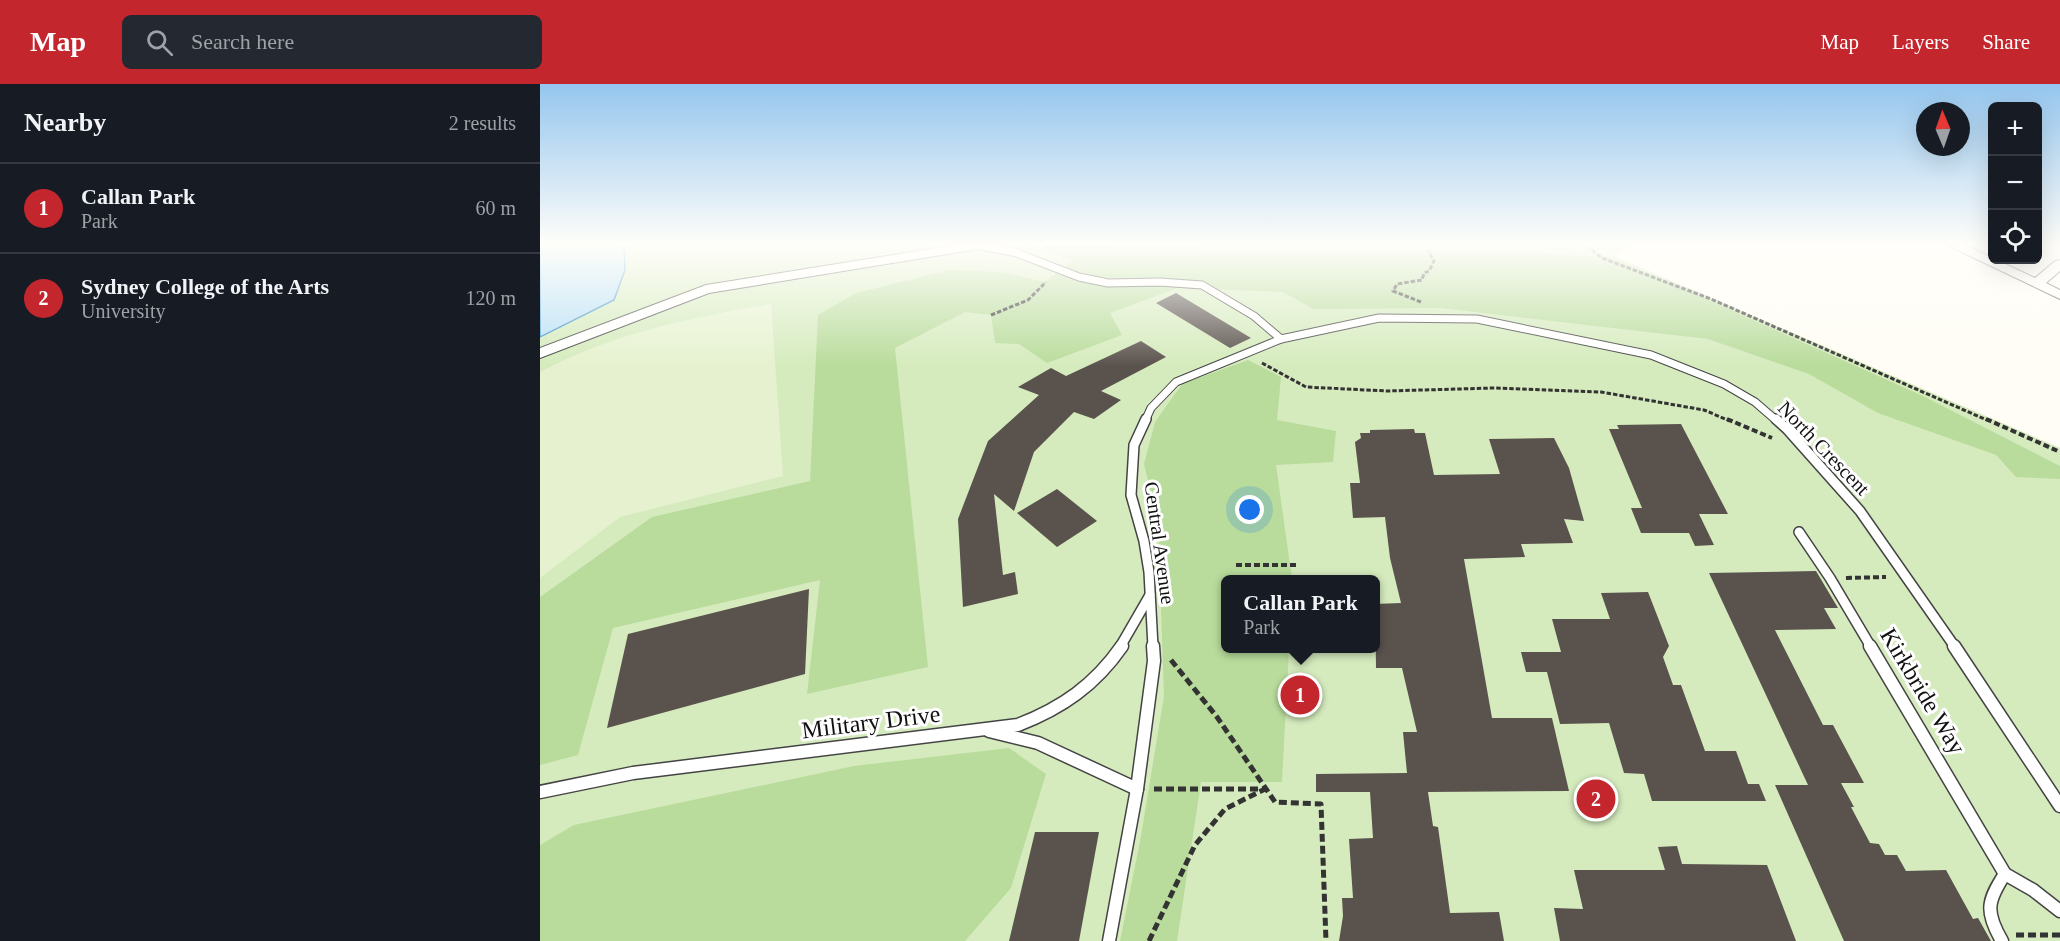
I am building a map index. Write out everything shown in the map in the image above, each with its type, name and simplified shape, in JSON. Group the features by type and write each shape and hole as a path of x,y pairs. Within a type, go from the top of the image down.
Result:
{"street":[{"path":"540,353 706,289 725,286"},
{"path":"2041,286 2060,295"}],"lane":[{"path":"1204,286 1254,316 1281,339"},
{"name":"North Crescent","path":"1281,339 1379,318 1477,319 1651,355 1724,384 1755,402 1787,429 1860,511 1908,577 2060,806"},
{"name":"Central Avenue","path":"1109,941 1137,789 1151,686 1154,638 1144,541 1131,495 1134,445 1151,408 1176,382 1247,355 1281,339"},
{"name":"Kirkbride Way","path":"1799,532 1830,578 2005,874 2033,890 2060,911"},
{"name":"Military Drive","path":"540,792 633,773 982,730 1018,725 1043,717 1085,690 1109,666 1125,644 1150,595"},
{"path":"982,730 1038,743 1137,789"},
{"path":"2005,874 1989,898 1990,916 2006,938"}],"path":[{"path":"991,315 1028,300 1042,286"},
{"path":"1393,291 1396,286"},
{"path":"1676,286 1711,299 2060,453"},
{"path":"1247,355 1306,387 1388,391 1494,388 1601,393 1704,410 1779,441"},
{"path":"1236,565 1299,565"},
{"path":"1830,578 1908,577"},
{"path":"1154,638 1217,717 1275,802 1322,804 1326,941"},
{"path":"1137,789 1265,789"},
{"path":"1149,941 1195,845 1225,809 1265,789"},
{"path":"2006,938 2060,935"}],"green space":[{"path":"619,286 1684,286 2060,448 2060,941 540,941 540,337 614,300"},
{"path":"884,286 1677,286 1923,396 2060,466 2060,479 2016,477 1996,455 1878,413 1809,374 1708,339 1440,308 1313,309 1283,292 1178,288 1110,313 1122,335 1047,363 1019,344 995,343 991,315 965,312 895,348 928,667 807,694 820,580 613,628 578,755 540,765 540,597 652,517 810,481 818,315 856,293"},
{"path":"771,304 783,476 620,517 540,578 540,372 568,358 624,337 681,321"},
{"path":"1248,360 1281,377 1277,420 1336,431 1333,462 1276,465 1291,575 1221,575 1221,653 1289,653 1282,782 1201,782 1177,941 1120,941 1141,836 1164,696 1158,522 1144,464 1155,422 1182,384"},
{"path":"1009,748 1046,774 1011,888 965,941 540,941 540,845 574,825 854,766"}],"water":[{"path":"540,286 619,286 614,300 540,337"}],"building":[{"path":"1176,293 1251,338 1230,348 1156,303"},
{"path":"1141,341 1166,357 1101,391 1121,400 1094,419 1074,412 1034,452 1014,511 994,494 1003,575 1015,572 1018,594 963,607 958,519 988,441 1039,395 1018,387 1051,368 1066,376"},
{"path":"1681,424 1728,514 1699,514 1714,545 1695,546 1689,533 1641,533 1631,508 1642,508 1609,429 1619,429 1617,425"},
{"path":"1414,429 1415,433 1425,433 1434,475 1500,474 1489,439 1554,438 1569,468 1584,521 1564,519 1573,543 1521,544 1525,557 1464,559 1492,718 1552,718 1569,791 1428,792 1433,826 1438,827 1450,913 1499,912 1504,941 1339,941 1343,916 1342,898 1353,898 1349,839 1373,838 1370,792 1316,792 1316,774 1407,773 1403,732 1417,732 1402,668 1376,668 1376,653 1380,653 1380,604 1401,603 1390,558 1385,517 1353,518 1350,483 1360,483 1355,442 1361,438 1360,433 1370,433 1370,430"},
{"path":"1057,489 1097,521 1057,547 1017,513"},
{"path":"1816,571 1838,608 1824,608 1836,629 1775,630 1823,725 1833,725 1864,783 1841,783 1854,807 1851,807 1870,843 1879,844 1885,855 1897,855 1906,871 1946,870 1973,919 1978,918 1991,941 1844,941 1775,785 1808,785 1709,573"},
{"path":"809,589 805,674 607,728 628,634"},
{"path":"1648,592 1669,646 1663,657 1673,685 1681,685 1705,751 1736,751 1748,784 1759,784 1766,801 1652,801 1644,774 1624,773 1609,723 1560,724 1547,672 1526,672 1521,652 1561,652 1552,619 1610,619 1601,593"},
{"path":"1035,832 1099,832 1079,941 1009,941"},
{"path":"1677,846 1682,864 1767,865 1796,941 1560,941 1554,908 1583,909 1574,870 1665,870 1658,847"}],"place":[{"name":"Callan Park","path":"1300,695"},
{"name":"Sydney College of the Arts","path":"1596,799"}]}
